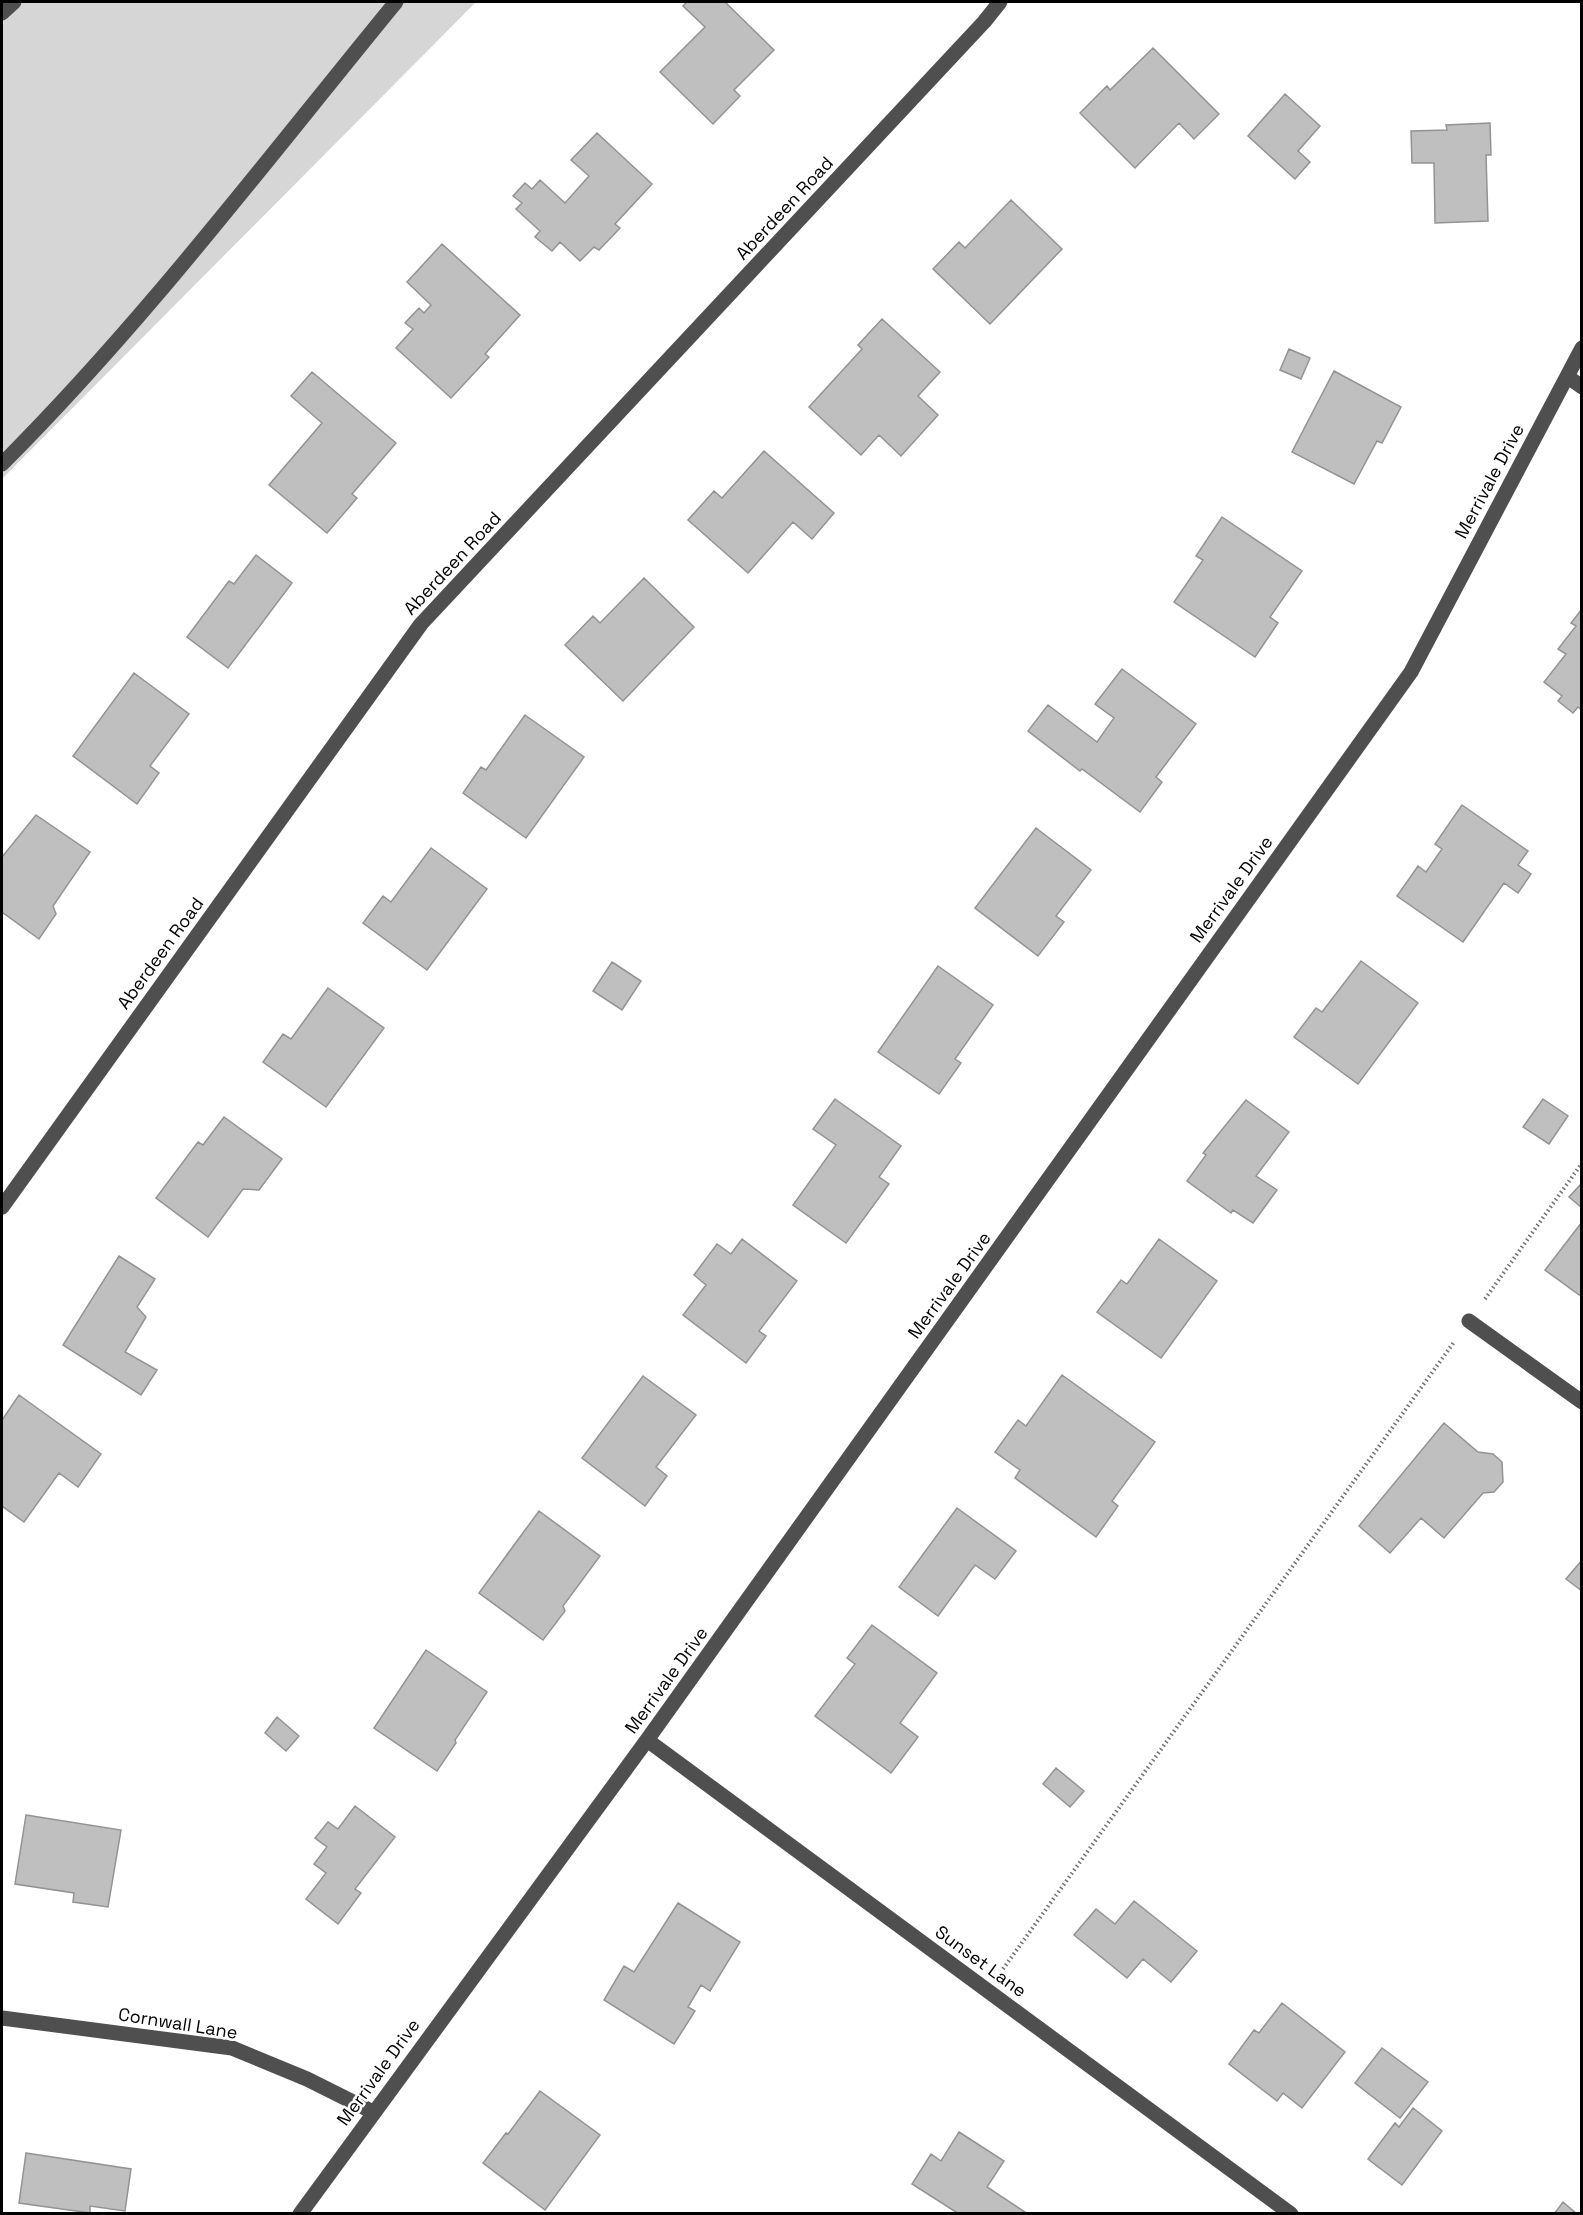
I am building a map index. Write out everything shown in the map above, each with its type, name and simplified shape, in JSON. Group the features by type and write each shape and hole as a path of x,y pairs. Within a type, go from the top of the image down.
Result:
{"street":[{"path":"2,13 14,2"},
{"path":"2,464 60,406 214,228 396,2"},
{"name":"Aberdeen Road","path":"2,1207 421,624 984,22 1000,2"},
{"name":"Merrivale Drive","path":"300,2214 647,1740 1411,672 1522,459 1568,377 1581,348"},
{"path":"1568,377 1581,387"},
{"path":"1469,1321 1581,1402"},
{"name":"Sunset Lane","path":"647,1740 1291,2214"},
{"name":"Cornwall Lane","path":"2,2018 232,2048 307,2079 373,2112"}],"path":[{"path":"987,1990 1581,1163"}],"shaded area":[{"path":"2,2 476,2 2,479"}],"building":[{"path":"687,2 725,2 774,50 734,90 740,96 713,124 660,72 705,27 683,6"},
{"path":"1153,48 1219,114 1194,139 1179,123 1135,168 1080,113 1107,86 1110,90"},
{"path":"1285,94 1320,126 1298,151 1310,162 1295,179 1248,136"},
{"path":"1490,123 1491,155 1486,155 1488,221 1435,223 1434,163 1412,163 1411,131 1447,130 1446,125"},
{"path":"597,133 652,184 615,224 620,228 599,250 594,247 580,261 560,242 552,251 535,237 540,231 516,209 522,203 513,196 525,183 532,189 540,180 565,203 589,176 571,160"},
{"path":"1011,200 1062,249 990,324 933,269 959,242 965,248"},
{"path":"442,244 520,315 485,354 489,357 451,398 396,348 413,329 405,323 419,308 424,313 431,305 407,282"},
{"path":"882,319 940,372 918,396 938,415 901,456 879,435 861,455 809,407 862,349 858,345"},
{"path":"1289,349 1310,358 1301,379 1280,370"},
{"path":"1334,371 1401,407 1382,443 1377,441 1354,484 1292,452"},
{"path":"312,372 396,443 352,494 357,498 327,533 269,485 322,423 291,396"},
{"path":"764,451 834,513 812,539 793,522 748,573 688,520 714,491 722,498"},
{"path":"1222,517 1302,571 1270,617 1278,623 1255,657 1174,602 1203,560 1196,556"},
{"path":"256,555 292,583 228,668 187,637 229,581 234,584"},
{"path":"644,578 694,627 623,701 565,645 593,616 600,623"},
{"path":"1582,609 1582,710 1578,707 1573,713 1558,701 1562,696 1544,682 1566,654 1558,649 1576,626 1571,623"},
{"path":"1122,669 1196,724 1156,777 1162,782 1140,812 1082,769 1080,771 1028,731 1048,705 1097,742 1114,718 1095,704"},
{"path":"134,673 189,714 150,766 159,773 137,804 73,756"},
{"path":"525,715 584,757 526,838 463,793 481,767 486,770"},
{"path":"1462,805 1528,851 1518,865 1531,874 1518,893 1504,883 1463,942 1397,896 1418,866 1426,872 1442,849 1435,844"},
{"path":"36,815 90,852 53,906 56,914 39,939 2,912 2,857"},
{"path":"1036,828 1091,870 1056,916 1064,922 1038,956 975,908"},
{"path":"431,848 487,889 427,970 363,923 383,896 391,902"},
{"path":"1361,961 1418,1003 1358,1084 1294,1037 1316,1008 1322,1012"},
{"path":"612,962 641,981 622,1010 593,991"},
{"path":"938,966 993,1005 955,1059 961,1063 939,1094 878,1052"},
{"path":"328,988 384,1028 326,1107 263,1062 283,1034 291,1039"},
{"path":"835,1099 901,1146 879,1177 889,1184 846,1243 793,1205 836,1145 813,1129"},
{"path":"1543,1099 1568,1116 1549,1144 1523,1127"},
{"path":"1246,1100 1289,1132 1256,1176 1277,1190 1253,1223 1233,1210 1231,1213 1187,1181 1206,1155 1203,1153"},
{"path":"224,1117 282,1159 259,1190 243,1189 208,1237 156,1198 198,1142 203,1145"},
{"path":"1582,1183 1582,1208 1569,1197"},
{"path":"1582,1222 1582,1297 1545,1270"},
{"path":"742,1239 797,1281 759,1331 766,1336 746,1363 683,1315 706,1285 694,1275 717,1244 731,1254"},
{"path":"1159,1239 1217,1281 1161,1358 1097,1312 1121,1280 1127,1284"},
{"path":"119,1256 155,1279 137,1307 146,1317 125,1352 157,1370 141,1395 63,1345"},
{"path":"1062,1375 1155,1442 1112,1501 1118,1506 1096,1537 1015,1478 1020,1470 995,1452 1018,1420 1026,1426"},
{"path":"643,1376 696,1415 656,1467 667,1476 645,1506 582,1458"},
{"path":"19,1395 101,1454 78,1487 59,1473 24,1522 2,1506 2,1420"},
{"path":"1444,1423 1478,1452 1493,1454 1502,1462 1503,1482 1494,1492 1483,1493 1444,1538 1421,1518 1390,1553 1359,1526"},
{"path":"957,1508 1016,1551 995,1579 975,1565 938,1616 899,1587"},
{"path":"539,1511 600,1556 563,1606 565,1611 543,1640 479,1593"},
{"path":"1582,1560 1582,1591 1566,1579"},
{"path":"872,1625 937,1673 900,1723 918,1737 891,1773 815,1716 855,1664 847,1658"},
{"path":"426,1650 487,1692 437,1771 374,1728"},
{"path":"277,1717 299,1736 286,1751 265,1733"},
{"path":"1056,1768 1084,1791 1070,1807 1043,1784"},
{"path":"355,1806 395,1837 355,1889 361,1893 338,1924 306,1899 326,1873 314,1864 327,1847 315,1838 328,1822 338,1829"},
{"path":"26,1815 121,1830 108,1907 73,1902 74,1893 15,1884"},
{"path":"1134,1901 1197,1951 1171,1982 1143,1959 1127,1978 1074,1935 1096,1909 1115,1924"},
{"path":"678,1903 740,1942 710,1991 701,1985 688,2007 695,2011 674,2044 604,2000 624,1966 634,1972"},
{"path":"1282,2003 1345,2052 1302,2108 1283,2093 1277,2101 1229,2064 1254,2030 1259,2033"},
{"path":"1382,2048 1428,2082 1400,2118 1355,2083"},
{"path":"540,2091 600,2135 545,2210 483,2163"},
{"path":"1413,2108 1442,2131 1402,2185 1368,2159 1395,2123 1399,2127"},
{"path":"959,2132 1004,2161 987,2187 1028,2214 959,2214 912,2184 931,2154 941,2161"},
{"path":"26,2153 131,2169 125,2211 90,2206 90,2213 19,2203"},
{"path":"1563,2202 1577,2214 1554,2214"}]}
